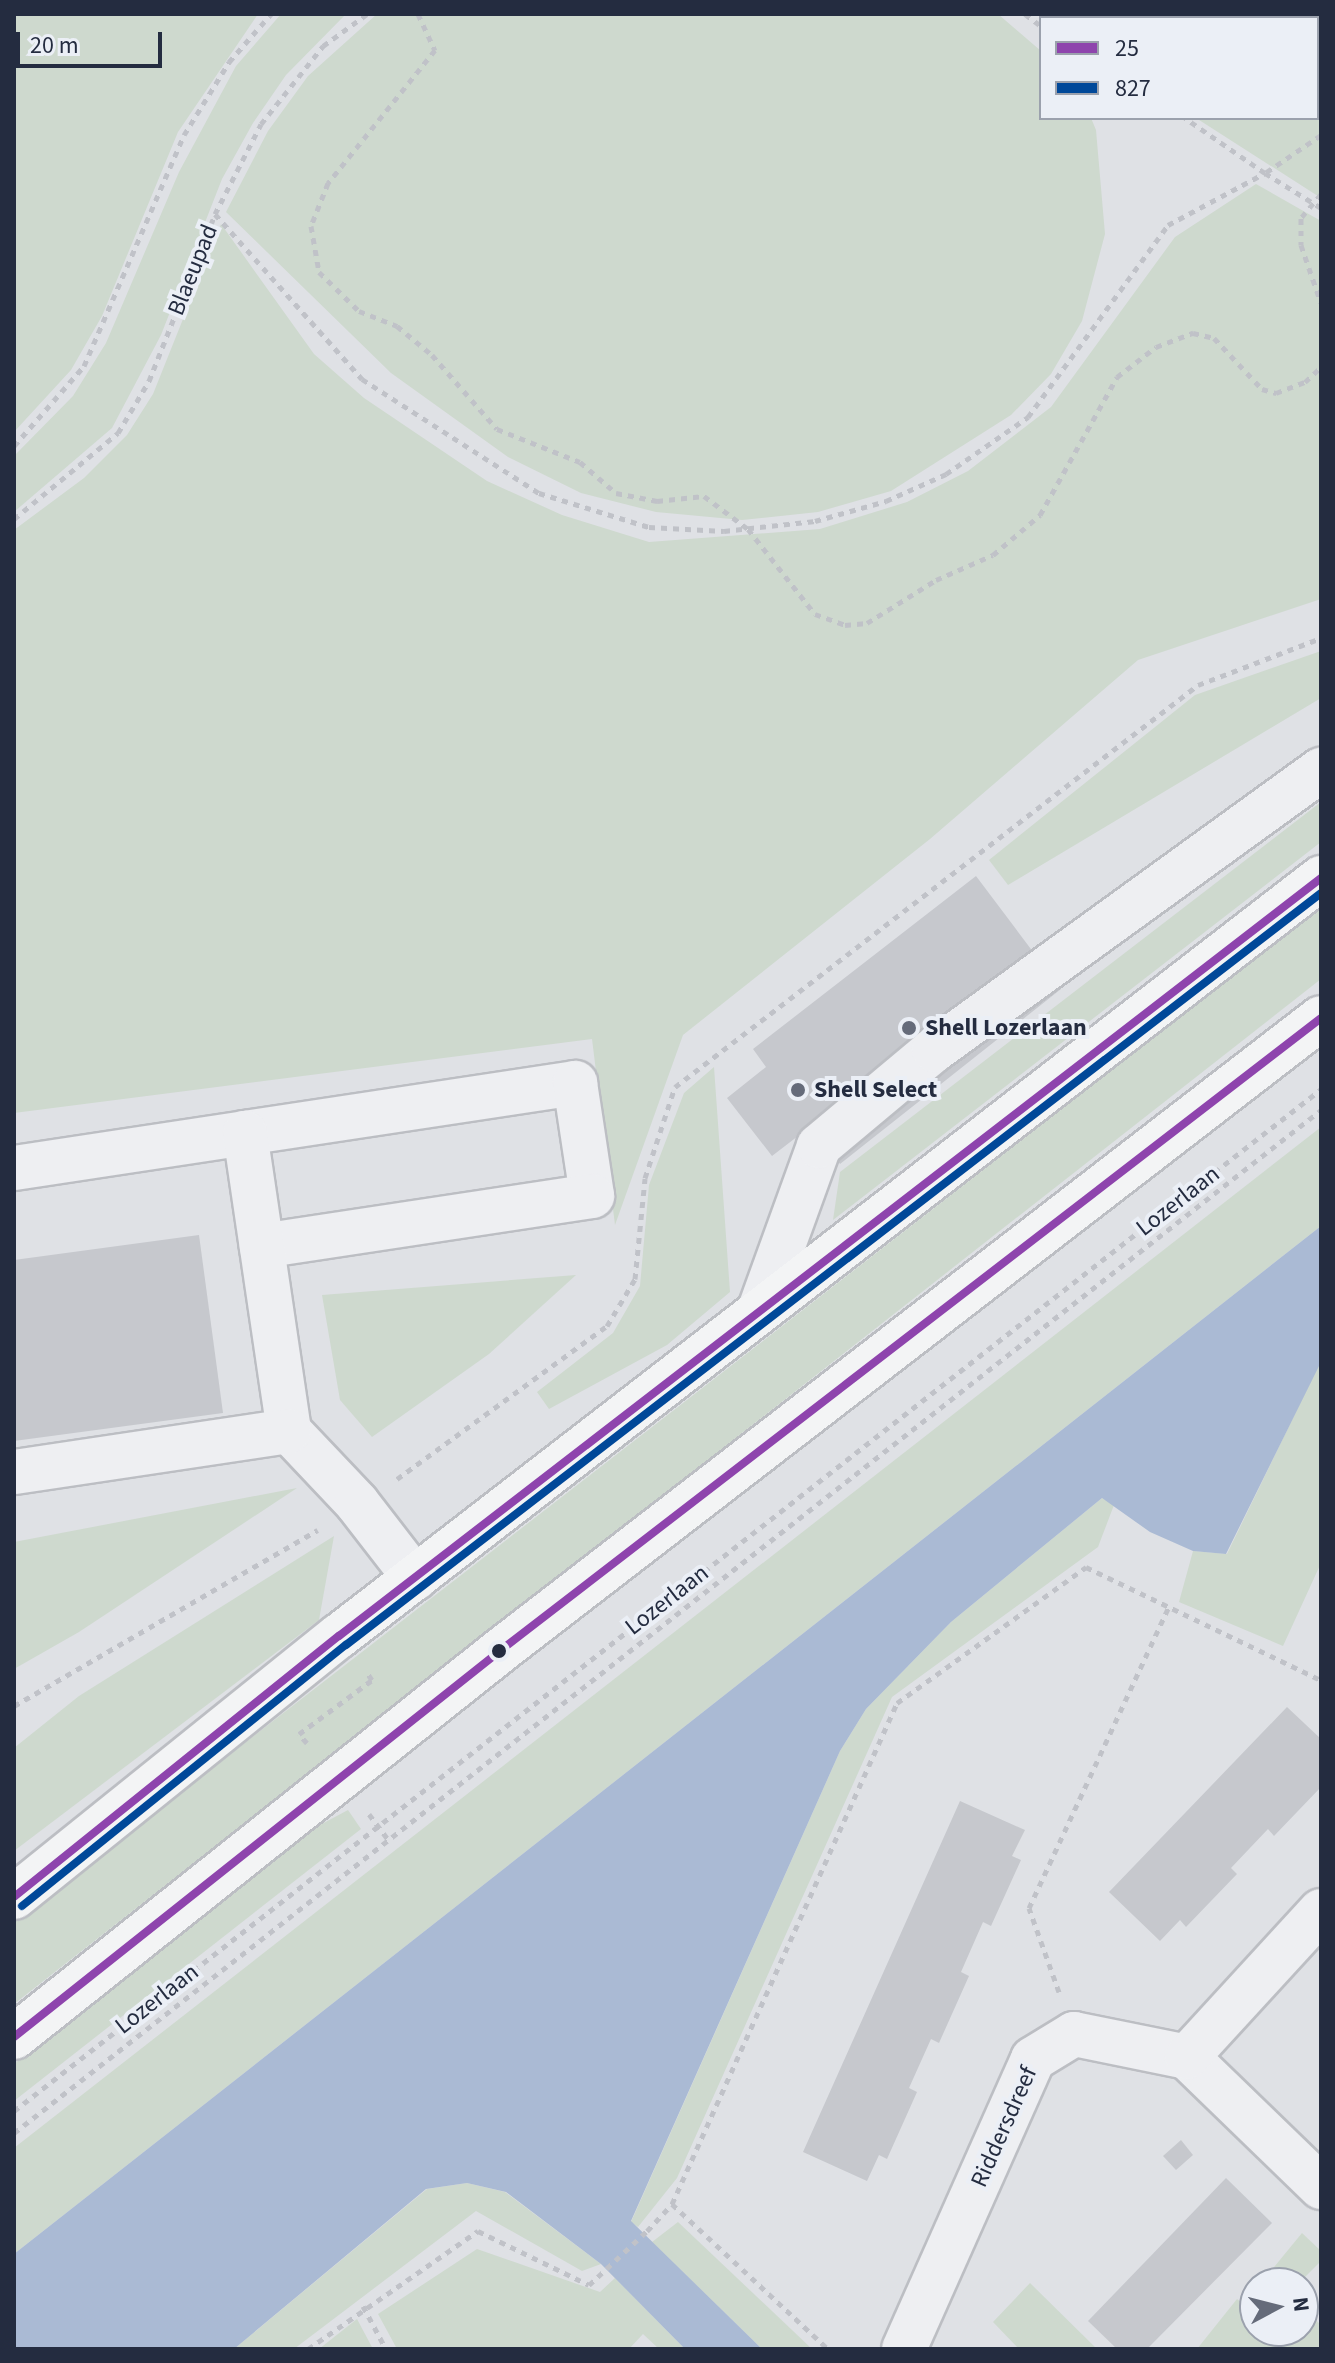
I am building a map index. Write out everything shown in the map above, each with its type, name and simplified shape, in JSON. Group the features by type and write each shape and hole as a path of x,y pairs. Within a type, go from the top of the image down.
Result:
{"main road":[{"path":"14,1897 760,1309 1321,878"},
{"path":"14,2037 501,1650 1321,1018"}],"street":[{"path":"760,1309 819,1146 934,1050 1321,770"},
{"path":"14,1168 575,1083 592,1196 262,1246"},
{"path":"245,1133 289,1431 357,1503 415,1578"},
{"path":"14,1472 289,1431"},
{"path":"1187,2057 1321,1911"},
{"path":"1074,2034 1187,2057 1321,2187"},
{"name":"Riddersdreef","path":"904,2349 1033,2059 1074,2034"}],"path":[{"path":"14,446 84,366 184,135 229,62 271,14"},
{"name":"Blaeupad","path":"14,519 118,433 149,381 215,214 261,124 323,46 367,14"},
{"path":"418,14 435,50 328,183 311,226 319,272 359,311 397,326 432,355 497,429 580,462 616,493 657,501 704,496 748,529 815,614 845,625 867,623 936,580 993,555 1040,515 1117,377 1156,347 1193,333 1214,338 1262,389 1276,393 1305,382 1321,367"},
{"path":"1188,120 1321,208"},
{"path":"215,214 362,379 539,493 649,527 748,529 815,521 946,474 1028,417 1168,225 1265,173 1321,135"},
{"path":"1321,194 1308,201 1301,218 1301,245 1321,303"},
{"path":"14,1706 421,1465 607,1326 635,1279 645,1178 675,1087 1198,685 1321,638"},
{"name":"Lozerlaan","path":"14,2111 1321,1089"},
{"path":"14,2133 1321,1110"},
{"path":"308,2349 363,2306 478,2231 589,2285 647,2231 672,2204 897,1703 1086,1567 1321,1680"},
{"path":"1074,2034 1029,1908 1168,1608"},
{"path":"672,2204 828,2349"},
{"path":"363,2306 386,2349"}],"shaded area":[{"path":"14,14 258,14 178,132 102,316 71,370 14,432"},
{"path":"281,14 346,14 286,75 253,123 222,179 161,335 112,428 14,512 14,456 73,396 106,343 179,172 236,66"},
{"path":"377,14 998,14 1039,49 1039,120 1092,120 1096,130 1105,234 1082,321 1051,374 1011,415 891,491 818,512 742,520 656,512 581,493 508,457 391,373 226,212 268,131 308,76"},
{"path":"1054,14 1321,14 1321,198 1199,120 1319,120 1319,16"},
{"path":"1256,184 1321,221 1321,599 1138,660 930,839 683,1035 615,1225 592,1039 14,1113 14,530 84,478 127,435 153,394 221,224 314,354 364,398 487,481 562,515 649,542 820,529 907,502 968,471 1051,407 1175,237"},
{"path":"1321,651 1321,698 1008,885 989,860 1195,695"},
{"path":"1321,802 1321,842 833,1220 840,1172"},
{"path":"1321,908 1321,979 14,2004 14,1922"},
{"path":"714,1067 730,1292 667,1345 549,1409 537,1392 613,1333 640,1286 649,1185 684,1093"},
{"path":"1321,1127 1321,1226 14,2254 14,2148"},
{"path":"576,1275 489,1354 372,1437 340,1400 322,1295"},
{"path":"1321,1360 1321,1563 1283,1646 1179,1602 1193,1551 1227,1554"},
{"path":"297,1488 79,1632 14,1669 14,1542"},
{"path":"1102,1498 1114,1505 1098,1547 892,1697 677,2178 638,2227 631,2222 840,1751 866,1709 951,1622"},
{"path":"334,1536 319,1620 14,1851 14,1748 79,1696"},
{"path":"348,1810 361,1829 14,2101 14,2064 318,1826"},
{"path":"467,2183 505,2192 601,2264 582,2271 476,2211 294,2349 234,2349 427,2189"},
{"path":"678,2222 812,2349 762,2349 652,2242"},
{"path":"1302,2233 1321,2251 1321,2261 1315,2267 1274,2267"},
{"path":"477,2249 600,2292 615,2278 685,2349 659,2349 643,2334 629,2349 397,2349 378,2314"},
{"path":"1030,2283 1097,2349 1019,2349 993,2322"},
{"path":"1237,2299 1239,2347 1319,2347 1319,2323 1321,2349 1197,2349"},
{"path":"357,2319 373,2349 319,2349"}],"water":[{"path":"1321,1226 1321,1362 1226,1554 1193,1551 1150,1532 1102,1498 951,1622 866,1709 840,1751 631,2221 762,2349 685,2349 601,2264 506,2192 467,2183 426,2189 234,2349 14,2349 14,2254"}],"building":[{"path":"976,876 1061,989 840,1164 811,1126 772,1156 727,1098 766,1067 753,1049"},
{"path":"199,1235 223,1413 14,1441 14,1260"},
{"path":"1287,1707 1321,1739 1321,1787 1274,1836 1268,1829 1231,1868 1237,1874 1186,1927 1180,1920 1160,1941 1109,1892"},
{"path":"960,1801 1025,1830 1012,1856 1021,1860 991,1926 983,1922 961,1972 969,1976 939,2043 931,2039 909,2088 917,2092 887,2159 879,2155 867,2181 803,2152"},
{"path":"1181,2140 1193,2155 1176,2170 1163,2156"},
{"path":"1226,2178 1272,2223 1147,2349 1117,2349 1088,2321"}],"transit line":[{"name":"25","path":"14,1897 339,1636 1321,878"},
{"name":"827","path":"22,1906 346,1645 1321,893"},
{"name":"25","path":"14,2037 501,1650 1321,1018"}],"place":[{"name":"Shell Lozerlaan","path":"909,1028"},
{"name":"Shell Select","path":"798,1090"}]}
